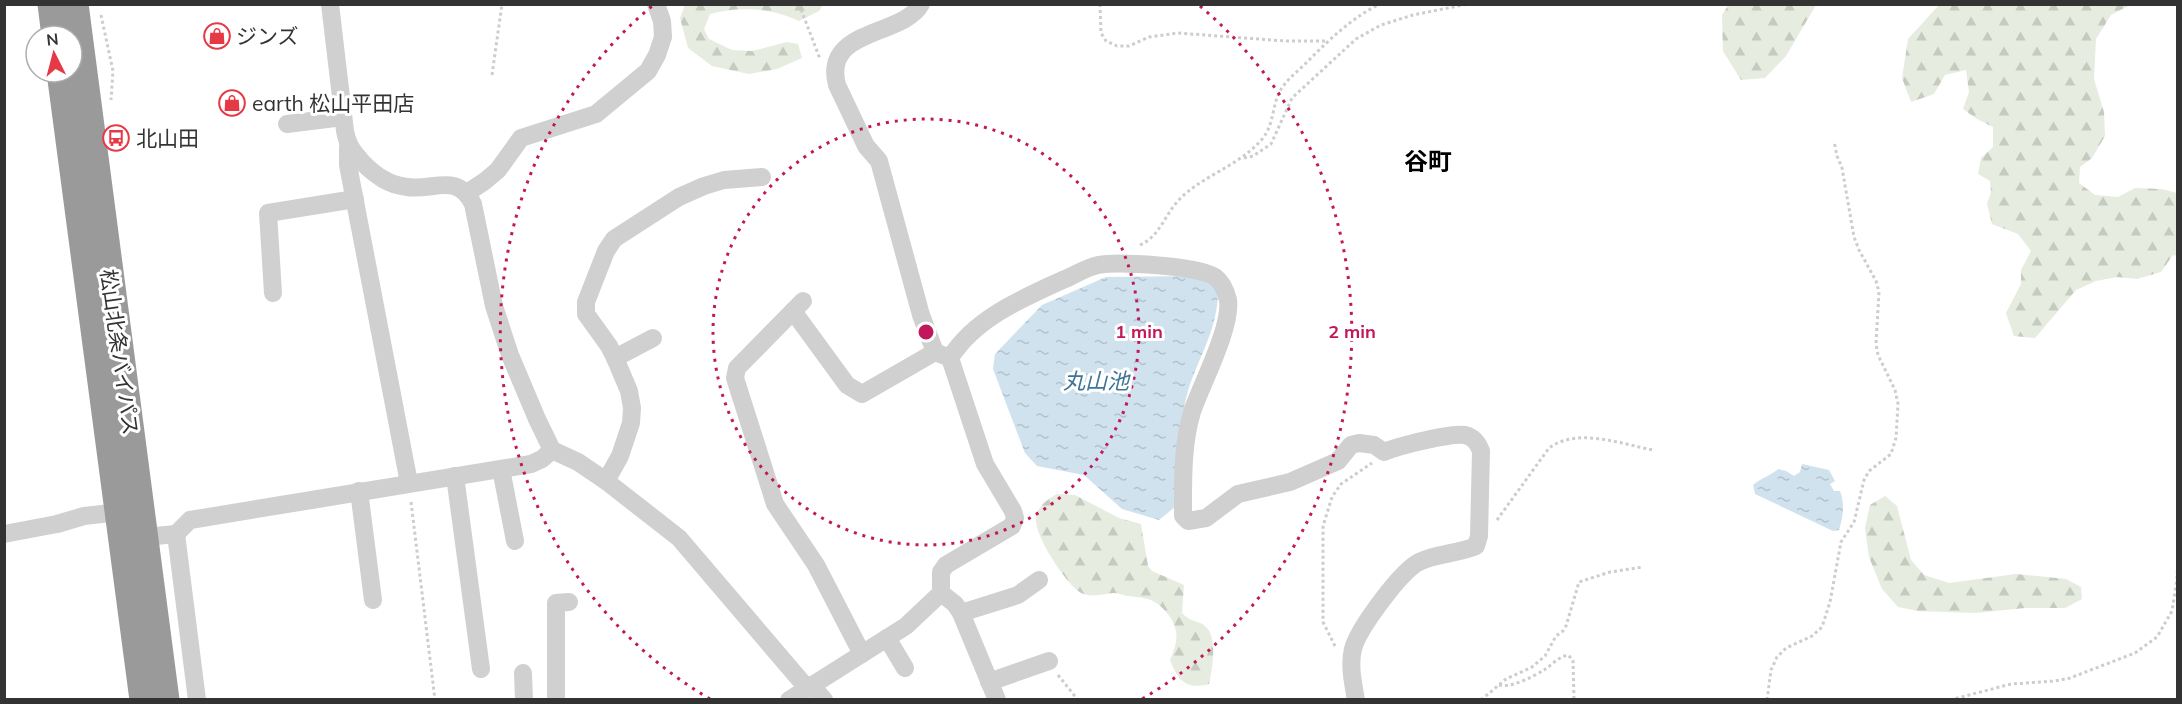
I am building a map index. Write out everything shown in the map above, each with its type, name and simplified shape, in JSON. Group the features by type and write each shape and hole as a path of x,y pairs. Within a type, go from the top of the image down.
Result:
{"highway":[{"path":"51,4 54,24"},
{"name":"松山北条バイパス","path":"75,4 129,511"},
{"name":"松山北条バイパス","path":"62,84 133,539 166,699"},
{"name":"松山北条バイパス","path":"133,539 143,699"}],"street":[{"path":"330,4 348,147 348,165 409,483"},
{"path":"467,193 498,170 521,138 596,114 648,71 663,37 662,21 656,4"},
{"path":"789,699 906,626 941,593 941,572 946,565 1012,526 1015,518 985,464 942,355 921,315 879,161 866,146 834,76 837,58 846,48 871,33 909,17 917,11 921,4"},
{"path":"287,124 343,117"},
{"path":"348,147 379,177 393,184 410,188 447,184 467,193 473,204 497,316 510,355 552,450 578,462 606,480 678,538 809,686 824,699"},
{"path":"606,480 620,456 631,423 632,408 629,391 615,358 586,314 586,302 606,251 614,238 679,197 724,180 762,177"},
{"path":"273,293 268,213 355,199"},
{"path":"862,654 816,565 775,504 735,378 737,369 798,306 847,385 862,394 942,355 1016,302 1097,265 1191,268 1215,276 1224,288 1228,301 1228,314 1192,413 1185,448 1183,516 1188,521 1206,518 1238,494 1290,482 1338,461 1352,445 1359,443 1374,445 1384,452 1453,435 1465,435 1474,439 1481,451 1479,536 1476,546 1420,561 1407,569 1361,630 1353,648 1351,664 1356,699"},
{"path":"615,358 653,338"},
{"path":"133,539 176,534 190,520 531,464 542,459 552,450"},
{"path":"501,469 515,542"},
{"path":"455,476 481,669"},
{"path":"359,491 373,600"},
{"path":"4,534 57,524 84,516 129,511"},
{"path":"176,534 197,699"},
{"path":"961,613 1018,595 1039,580"},
{"path":"941,593 955,604 961,613 997,699"},
{"path":"556,699 562,669 556,603 569,602"},
{"path":"887,638 905,668"},
{"path":"989,682 1049,661"},
{"path":"523,673 524,699"}],"path":[{"path":"492,75 502,4"},
{"path":"798,4 823,66"},
{"path":"1100,4 1101,33 1106,41 1117,46 1129,46 1149,37 1178,33 1285,41 1329,40"},
{"path":"1137,247 1158,232 1178,200 1193,188 1242,158 1263,138 1270,127 1276,98 1284,84 1329,40 1380,4"},
{"path":"1242,158 1253,156 1270,144 1292,98 1356,39 1381,25 1413,15 1468,4"},
{"path":"1767,699 1772,670 1778,657 1786,648 1812,636 1822,627 1830,602 1841,542 1854,522 1864,480 1869,471 1891,454 1896,438 1898,404 1895,390 1878,355 1876,344 1878,292 1876,281 1858,250 1854,237 1842,168 1834,141"},
{"path":"1476,546 1549,448 1557,442 1581,438 1653,450"},
{"path":"1351,664 1341,659 1323,622 1323,526 1332,497 1341,484 1377,461 1384,452"},
{"path":"409,483 435,699"},
{"path":"1950,699 2011,684 2070,678 2135,653 2157,636 2172,612 2178,552"},
{"path":"1481,699 1497,685 1532,667 1550,650 1556,636 1563,632 1566,626 1579,582 1610,572 1643,567"},
{"path":"1497,685 1505,687 1532,676 1568,655 1574,660 1574,699"},
{"path":"1049,661 1065,686 1078,699"}],"green space":[{"path":"685,4 823,5 819,11 799,21 778,13 744,9 710,14 704,29 709,39 732,50 752,51 787,42 798,44 802,58 777,69 749,74 712,66 688,48 680,18"},
{"path":"1729,4 1816,5 1786,56 1765,78 1741,80 1723,51 1722,15"},
{"path":"1939,5 2130,5 2111,15 2096,39 2094,79 2104,112 2105,136 2092,158 2080,167 2079,183 2095,195 2118,197 2135,188 2162,189 2177,193 2177,256 2173,255 2161,272 2137,279 2117,277 2096,281 2076,290 2035,338 2014,336 2006,313 2021,284 2021,270 2031,251 2018,234 1992,224 1987,204 1991,192 1990,181 1978,174 1981,158 1993,147 1993,127 1963,109 1969,92 1966,70 1945,75 1934,94 1911,102 1902,78 1908,39"},
{"path":"1057,494 1075,495 1119,518 1141,524 1148,566 1152,571 1184,585 1182,613 1204,625 1210,632 1213,654 1209,684 1189,685 1176,673 1170,660 1176,643 1175,628 1161,606 1147,599 1116,593 1087,595 1078,591 1065,577 1044,545 1036,525 1036,517 1041,506"},
{"path":"1885,496 1897,506 1911,560 1924,575 1949,583 2016,574 2066,579 2081,587 2082,599 2065,608 2025,608 1975,613 1918,611 1898,607 1882,589 1869,557 1865,528 1870,505"}],"water":[{"name":"丸山池","path":"1198,276 1218,290 1217,304 1215,318 1184,406 1178,448 1176,506 1159,520 1122,509 1084,475 1037,466 1025,453 993,369 995,354 1042,305 1106,277"},
{"path":"1802,464 1829,470 1835,481 1830,484 1834,491 1840,491 1843,501 1839,530 1833,531 1755,494 1753,485 1759,481 1778,469 1794,476 1800,472"}],"place":[{"name":"ジンズ","path":"217,36"},
{"name":"earth 松山平田店","path":"232,103"},
{"name":"北山田","path":"116,138"}],"district":[{"name":"谷町","path":"1428,161"}]}
